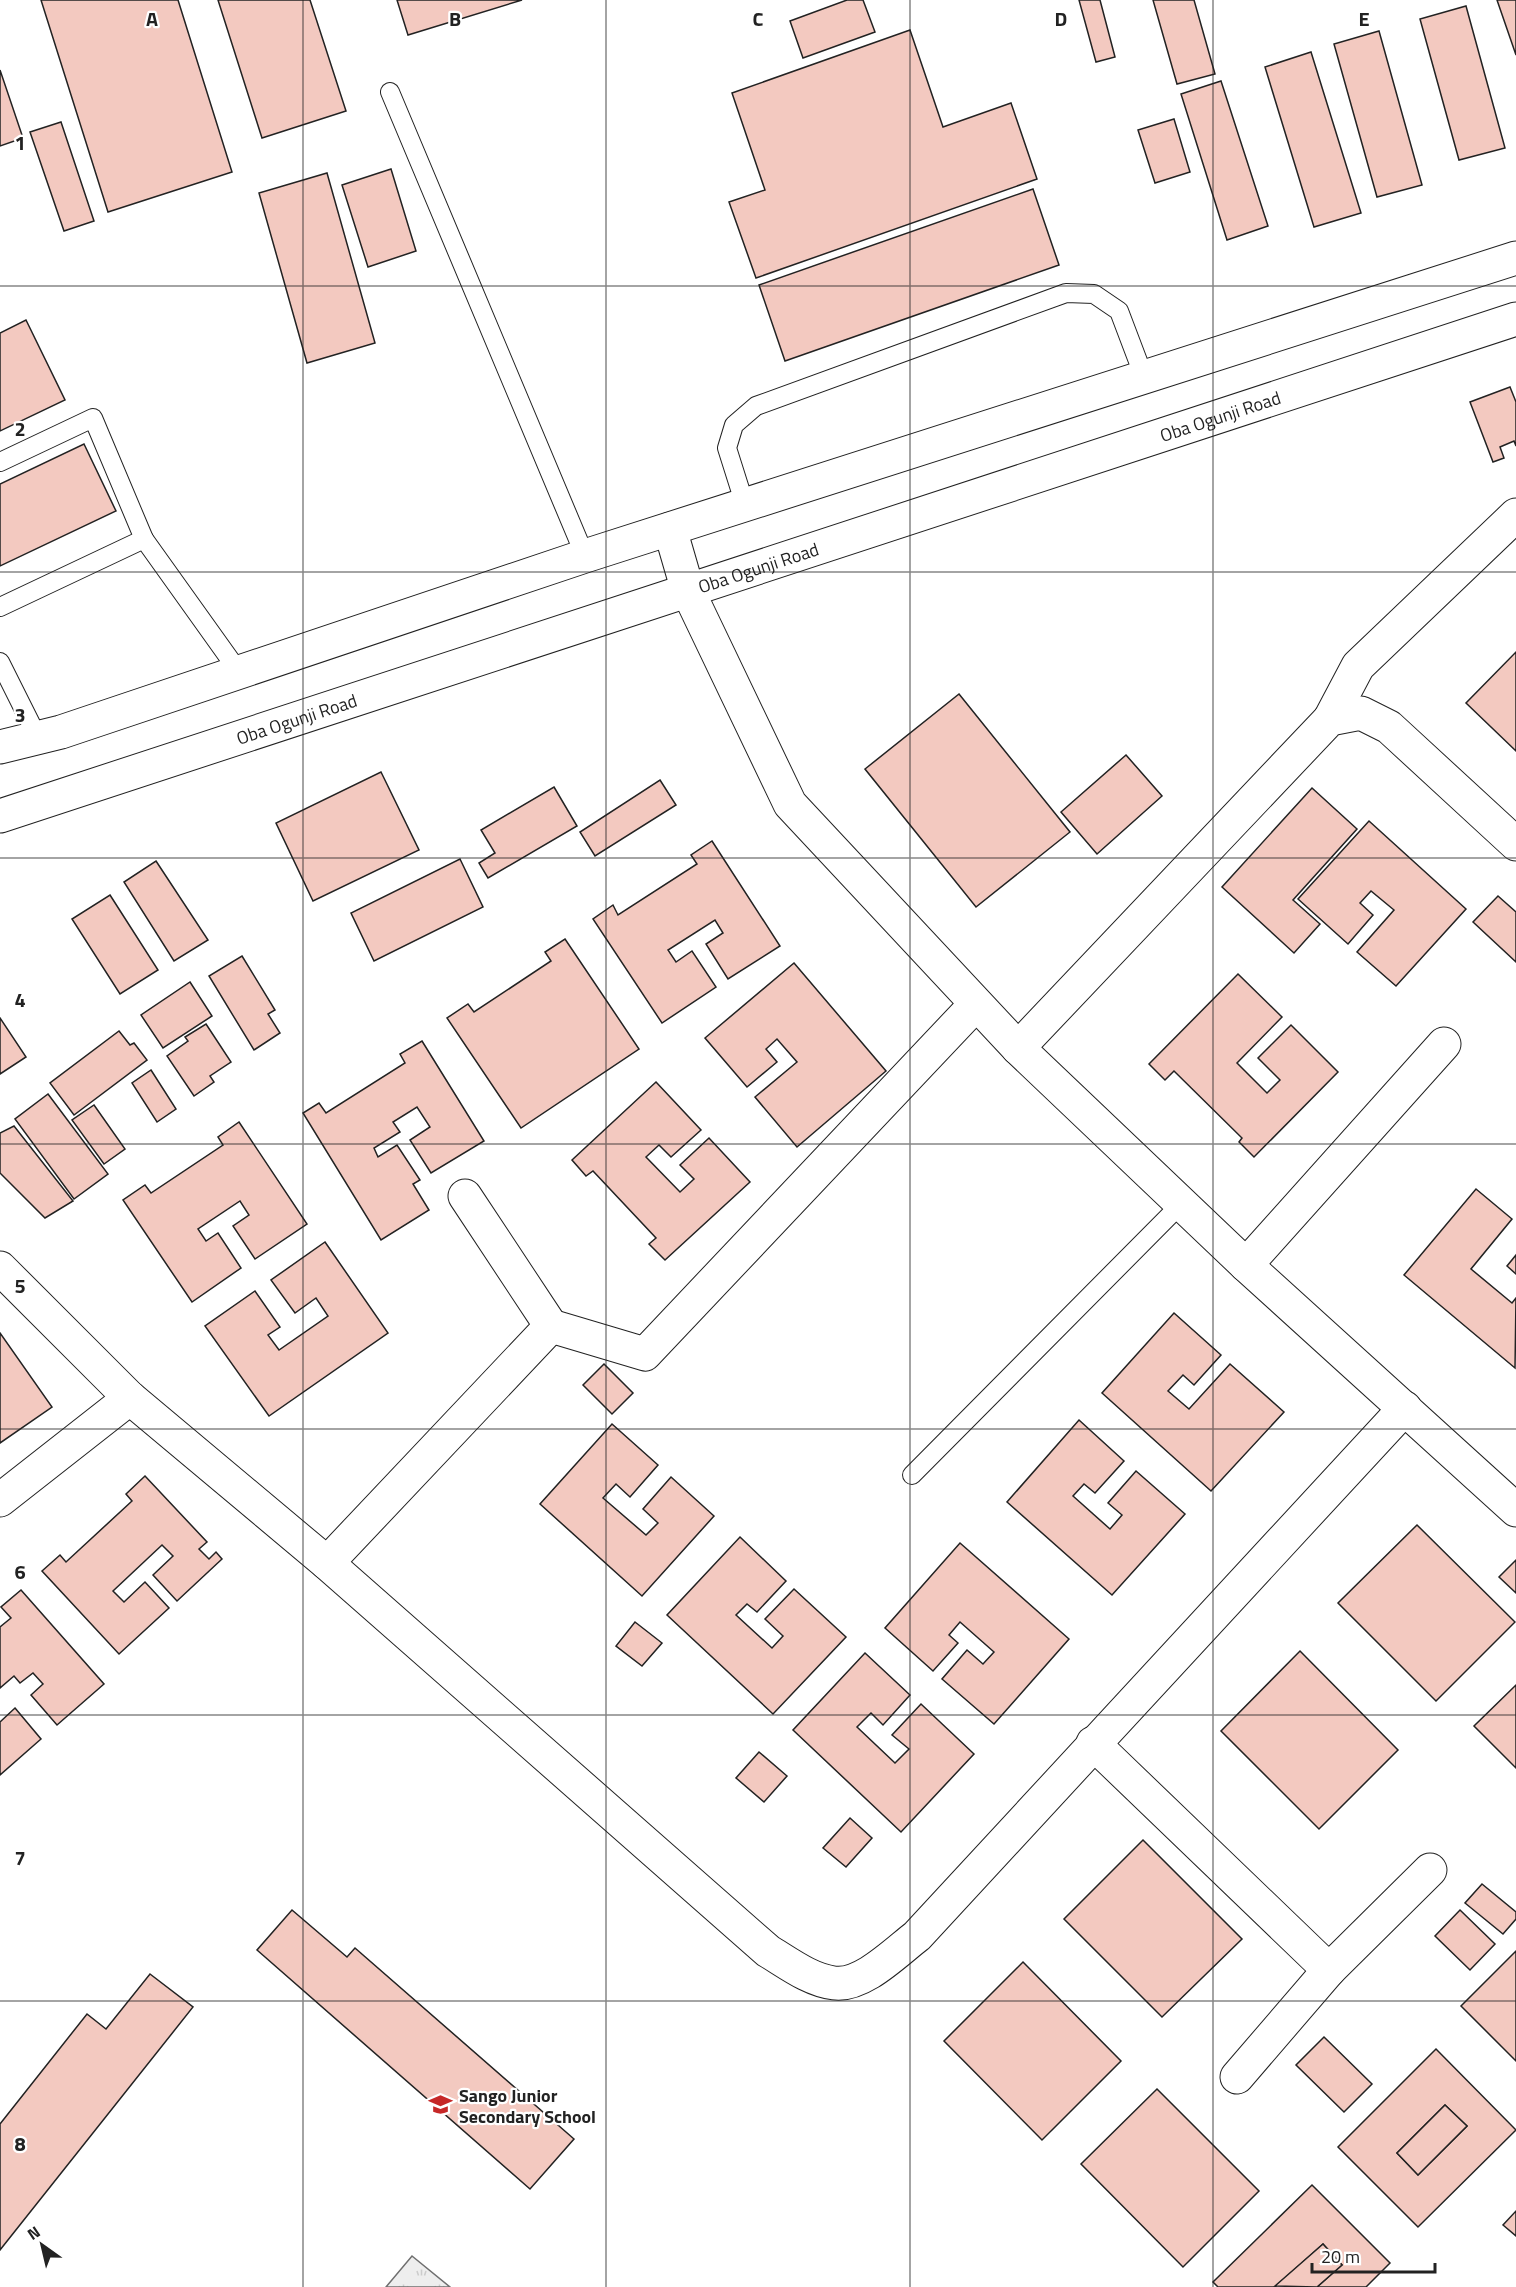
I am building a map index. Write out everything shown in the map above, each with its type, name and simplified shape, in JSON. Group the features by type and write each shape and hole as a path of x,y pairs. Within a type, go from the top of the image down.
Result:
{"street":[{"path":"0,747 62,732 585,556 1516,258"},
{"name":"Oba Ogunji Road","path":"0,816 1516,319"},
{"path":"1018,1048 1330,719 1358,666 1516,515"},
{"path":"670,529 688,591 790,804 1018,1048 1246,1265 1516,1510"},
{"path":"1330,719 1361,713 1389,727 1516,844"},
{"path":"465,1196 551,1326 645,1354 976,1004"},
{"path":"1246,1265 1444,1044"},
{"path":"0,1268 130,1398 327,1563 768,1951 808,1975 836,1983 867,1976 917,1936 1405,1408"},
{"path":"327,1563 551,1326"},
{"path":"0,1500 130,1398"},
{"path":"1093,1743 1329,1970"},
{"path":"1237,2077 1329,1970 1430,1870"}],"lane":[{"path":"390,92 585,556"},
{"path":"745,505 727,448 734,425 756,405 1065,293 1094,294 1119,311 1144,377"},
{"path":"0,462 93,418 144,539 239,672"},
{"path":"0,607 144,539"},
{"path":"0,662 38,738"},
{"path":"912,1475 1182,1203"}],"green space":[{"path":"412,2256 450,2287 386,2287"}],"building":[{"path":"41,0 178,0 232,172 108,212"},
{"path":"218,0 310,0 346,111 262,138"},
{"path":"397,0 522,0 408,35"},
{"path":"847,0 863,0 875,32 803,58 790,21"},
{"path":"1079,0 1100,0 1115,57 1096,62"},
{"path":"1153,0 1194,0 1215,74 1177,84"},
{"path":"1497,0 1516,0 1516,55"},
{"path":"1466,6 1505,148 1459,160 1420,19"},
{"path":"910,30 943,127 1011,103 1037,179 756,278 729,202 765,190 732,93"},
{"path":"1379,31 1422,185 1377,197 1334,44"},
{"path":"1311,52 1361,213 1314,227 1265,67"},
{"path":"0,70 23,138 0,146"},
{"path":"1221,81 1268,226 1227,240 1181,94"},
{"path":"1174,119 1190,172 1155,183 1138,130"},
{"path":"61,122 94,221 64,231 30,132"},
{"path":"391,169 416,251 368,267 342,185"},
{"path":"327,173 375,343 307,363 259,193"},
{"path":"1033,189 1059,265 785,361 759,285"},
{"path":"26,320 65,400 0,431 0,333"},
{"path":"1510,387 1516,402 1516,446 1514,441 1500,447 1504,458 1493,462 1470,402"},
{"path":"84,444 116,511 0,566 0,484"},
{"path":"1516,652 1516,751 1466,703"},
{"path":"959,694 1070,832 976,907 865,769"},
{"path":"1126,755 1162,796 1097,854 1061,812"},
{"path":"381,772 419,850 313,901 276,823"},
{"path":"660,780 676,805 595,856 580,832"},
{"path":"554,787 577,826 488,878 479,863 495,853 481,830"},
{"path":"1312,788 1357,829 1293,900 1320,924 1294,953 1222,887"},
{"path":"1369,821 1466,909 1396,986 1357,952 1394,910 1371,891 1360,903 1373,915 1348,944 1298,899"},
{"path":"712,841 780,946 728,979 706,944 723,933 715,920 668,950 676,962 692,951 716,987 662,1023 593,919 613,905 618,915 697,864 691,855"},
{"path":"460,859 483,907 374,961 351,913"},
{"path":"156,861 208,940 174,961 124,882"},
{"path":"110,895 158,970 120,994 72,919"},
{"path":"1498,896 1516,912 1516,962 1473,922"},
{"path":"565,939 639,1049 521,1128 447,1018 468,1004 474,1012 551,961 545,952"},
{"path":"242,956 275,1010 268,1014 280,1033 254,1050 209,976"},
{"path":"794,963 886,1071 797,1147 755,1097 797,1062 777,1039 766,1049 777,1062 747,1087 705,1038"},
{"path":"1238,974 1282,1017 1237,1063 1267,1093 1280,1080 1258,1058 1291,1025 1338,1072 1254,1157 1239,1142 1242,1138 1174,1071 1165,1080 1149,1064"},
{"path":"190,982 212,1016 163,1048 141,1015"},
{"path":"0,1018 26,1057 0,1074"},
{"path":"206,1024 231,1062 210,1076 214,1082 194,1096 167,1056 188,1041 185,1037"},
{"path":"119,1031 130,1045 134,1043 147,1060 74,1115 50,1083"},
{"path":"422,1041 484,1141 431,1173 410,1140 430,1127 417,1107 393,1122 400,1132 374,1148 378,1157 397,1145 420,1180 413,1184 429,1210 381,1240 303,1113 319,1103 326,1113 405,1063 400,1054"},
{"path":"151,1070 176,1109 157,1122 132,1083"},
{"path":"656,1082 701,1130 671,1157 659,1145 646,1157 680,1192 694,1179 680,1165 709,1138 750,1182 665,1260 649,1244 656,1238 593,1171 586,1176 572,1160"},
{"path":"48,1094 108,1174 74,1199 15,1119"},
{"path":"94,1105 125,1149 104,1164 72,1120"},
{"path":"239,1122 307,1224 255,1259 233,1226 249,1215 240,1201 198,1229 206,1241 218,1233 241,1268 192,1302 123,1200 145,1185 151,1193 223,1145 218,1137"},
{"path":"14,1126 73,1201 45,1218 0,1173 0,1133"},
{"path":"1476,1189 1512,1219 1471,1269 1512,1303 1516,1298 1515,1368 1404,1275"},
{"path":"325,1242 388,1333 269,1416 205,1326 255,1291 280,1327 268,1335 279,1350 328,1316 316,1298 295,1313 271,1280"},
{"path":"1516,1255 1516,1274 1507,1266"},
{"path":"1174,1313 1221,1355 1194,1385 1183,1375 1168,1391 1189,1409 1230,1364 1284,1412 1211,1491 1102,1393"},
{"path":"0,1333 52,1407 0,1443"},
{"path":"604,1364 633,1393 612,1414 583,1385"},
{"path":"1079,1420 1124,1461 1095,1493 1084,1484 1073,1496 1110,1529 1122,1515 1108,1503 1136,1471 1185,1514 1112,1595 1007,1502"},
{"path":"612,1424 658,1465 630,1497 616,1484 603,1498 646,1535 658,1523 643,1509 671,1477 714,1516 642,1596 540,1504"},
{"path":"145,1476 207,1542 199,1549 209,1559 216,1552 222,1559 177,1601 153,1575 173,1556 162,1545 113,1591 124,1602 145,1582 169,1608 119,1654 42,1571 60,1555 66,1562 132,1501 126,1494"},
{"path":"1417,1525 1515,1622 1436,1701 1338,1603"},
{"path":"740,1537 786,1581 757,1612 747,1604 736,1615 772,1648 783,1636 765,1619 794,1589 846,1637 773,1714 667,1615"},
{"path":"960,1543 1069,1639 994,1724 942,1679 967,1650 983,1664 994,1652 960,1622 949,1635 958,1643 933,1671 885,1628"},
{"path":"1516,1560 1516,1593 1499,1577"},
{"path":"21,1590 104,1684 57,1725 31,1695 43,1684 33,1673 20,1683 14,1676 0,1688 0,1627 11,1618 1,1607"},
{"path":"635,1622 662,1643 642,1666 616,1646"},
{"path":"1300,1651 1398,1750 1319,1829 1221,1731"},
{"path":"865,1653 910,1695 883,1725 871,1713 857,1727 895,1763 909,1749 892,1735 921,1704 974,1754 901,1832 793,1730"},
{"path":"1516,1685 1516,1768 1474,1726"},
{"path":"15,1708 41,1739 0,1775 0,1722"},
{"path":"759,1752 787,1776 764,1802 736,1778"},
{"path":"850,1818 872,1838 846,1867 823,1848"},
{"path":"1143,1840 1242,1939 1162,2017 1064,1919"},
{"path":"1482,1884 1516,1912 1516,1919 1503,1934 1465,1903"},
{"path":"292,1910 347,1957 355,1948 574,2139 530,2189 257,1950"},
{"path":"1460,1910 1495,1944 1470,1970 1435,1936"},
{"path":"1516,1951 1516,2061 1461,2006"},
{"path":"1023,1962 1121,2061 1042,2140 944,2041"},
{"path":"150,1974 193,2007 0,2250 0,2124 87,2014 106,2029"},
{"path":"1324,2037 1372,2084 1344,2112 1296,2065"},
{"path":"1436,2049 1516,2130 1418,2227 1338,2147","holes":["1445,2105 1467,2126 1418,2175 1397,2153"]},
{"path":"1157,2089 1259,2191 1183,2267 1081,2164"},
{"path":"1445,2105 1467,2126 1418,2175 1397,2153"},
{"path":"1312,2185 1390,2263 1366,2287 1317,2287 1342,2265 1323,2244 1275,2287 1218,2287 1213,2282"},
{"path":"1516,2211 1516,2236 1503,2225"},
{"path":"1323,2244 1342,2265 1317,2287 1275,2286"}],"place":[{"name":"Sango Junior Secondary School","path":"441,2105"}]}
